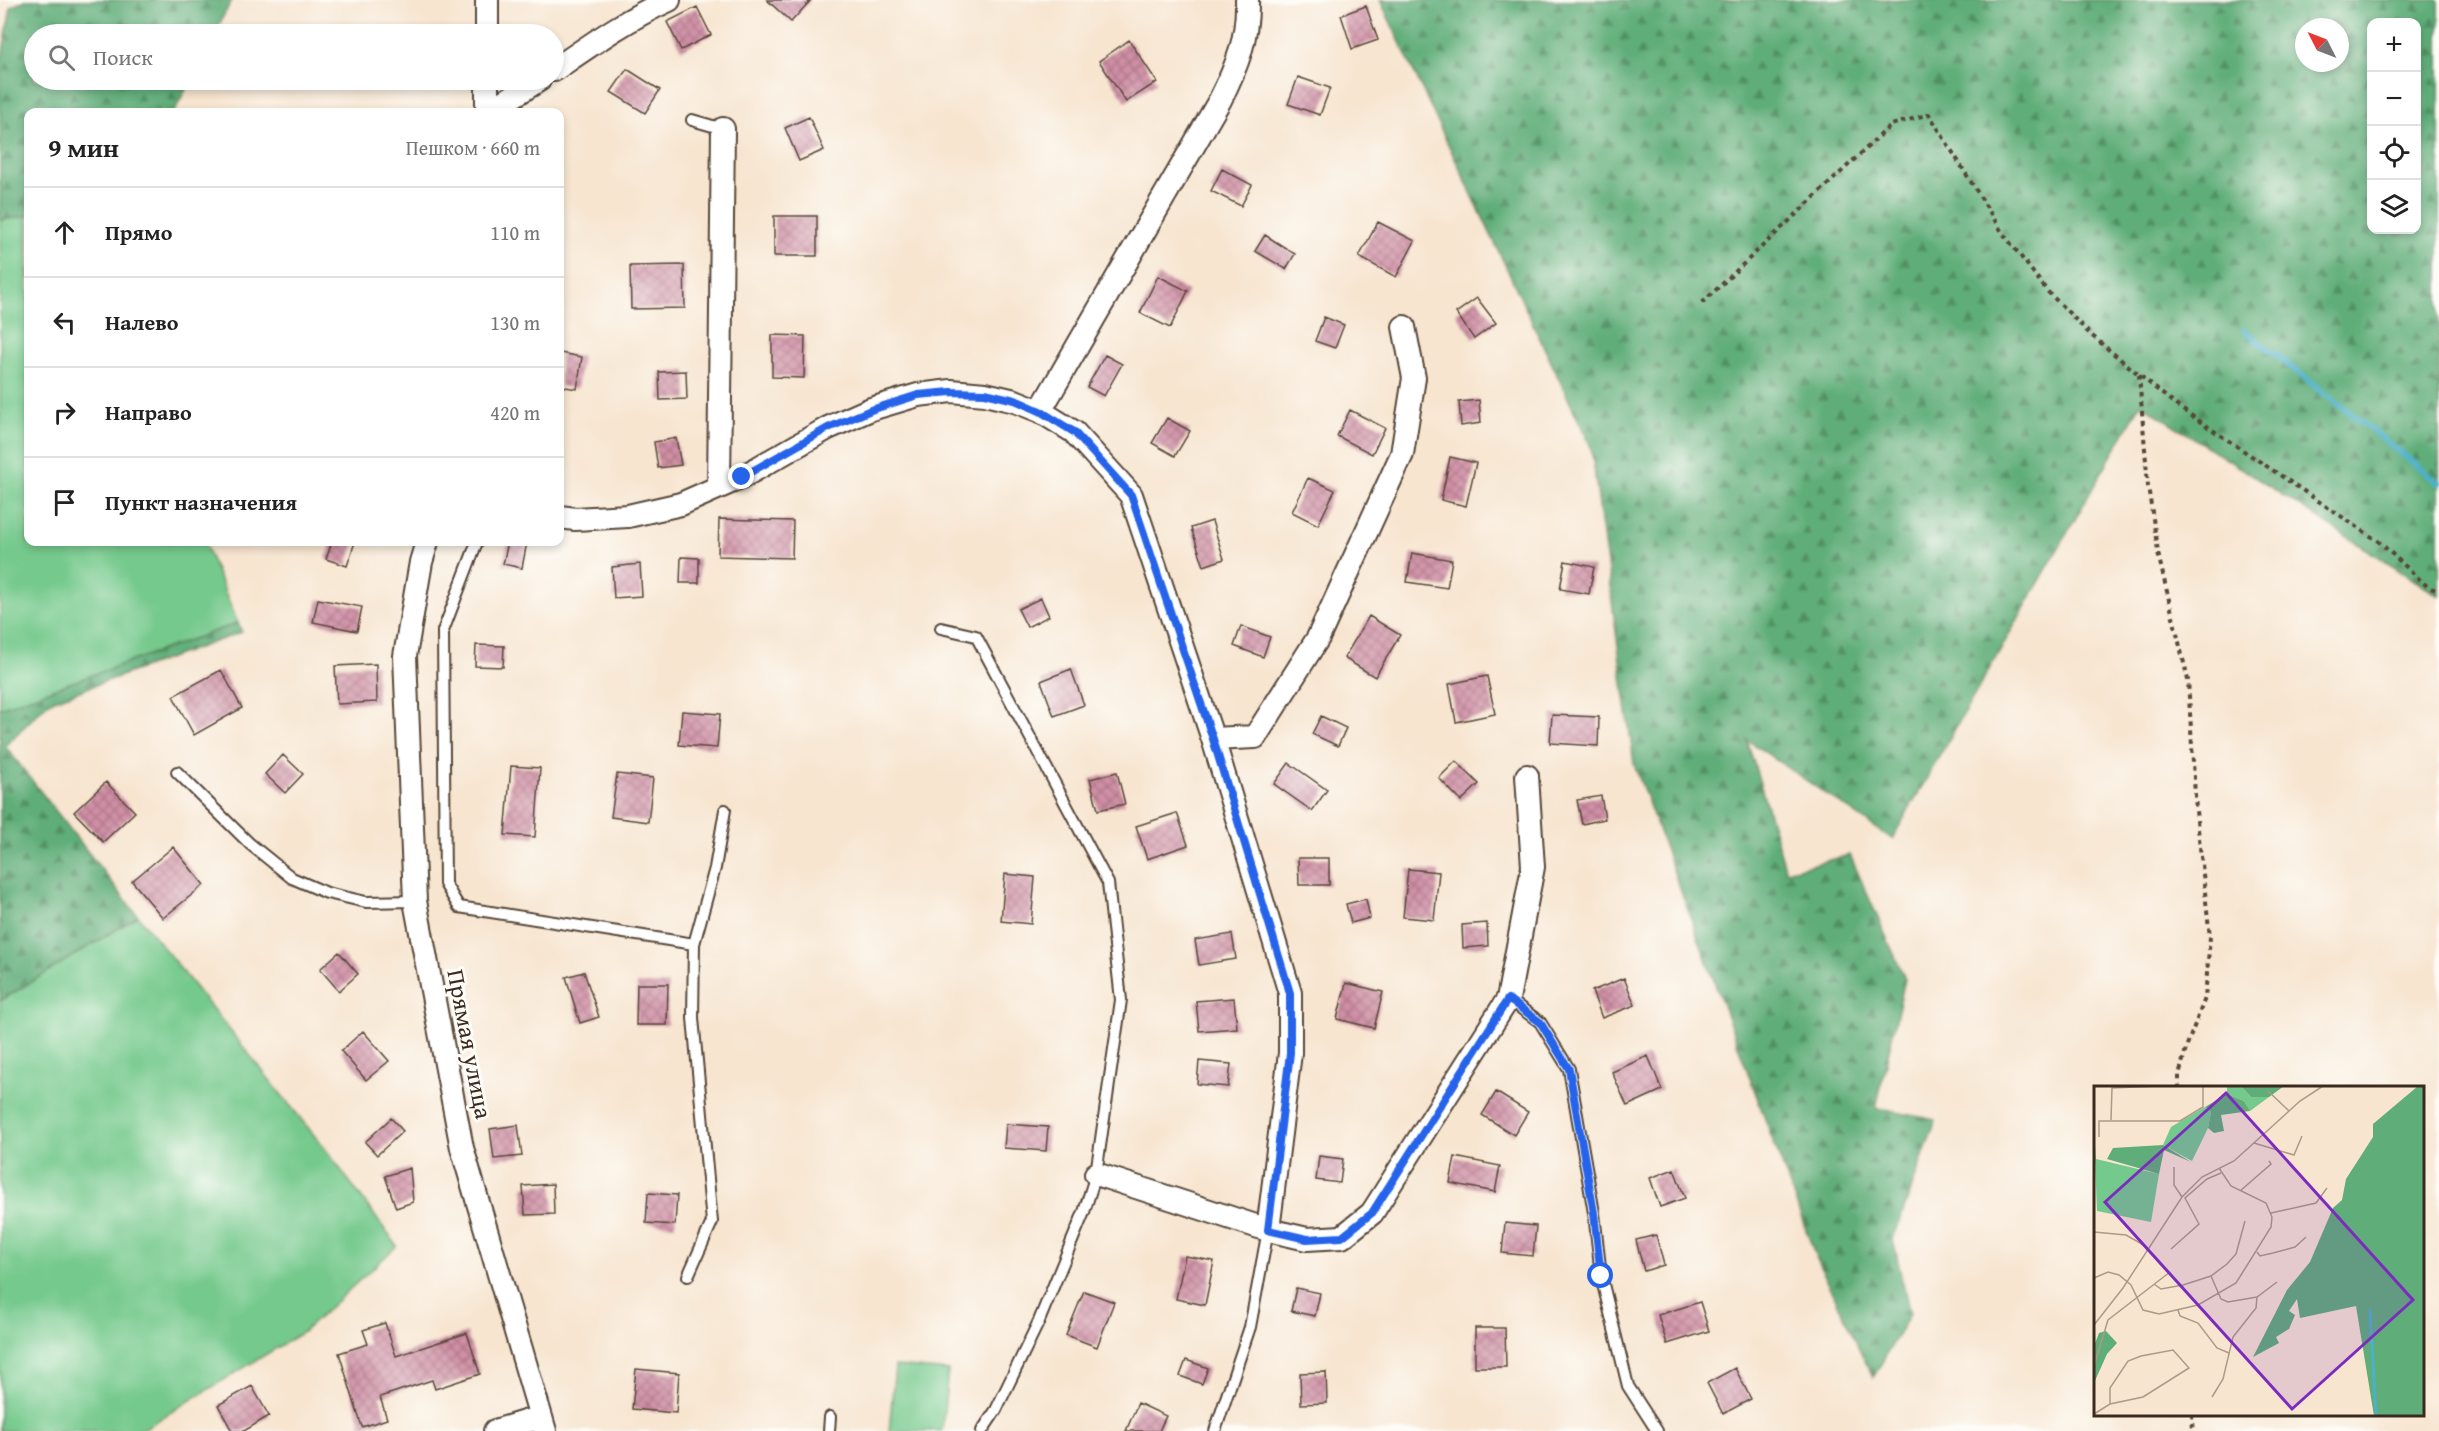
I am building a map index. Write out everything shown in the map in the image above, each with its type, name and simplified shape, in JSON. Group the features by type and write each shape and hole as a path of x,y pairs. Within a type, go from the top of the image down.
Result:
{"street":[{"path":"487,0 487,24"},
{"path":"564,62 592,41 669,0"},
{"path":"1040,411 1220,100 1240,60 1246,28 1246,0"},
{"path":"487,90 488,108"},
{"path":"494,108 523,90"},
{"path":"719,487 723,129"},
{"path":"1213,739 1255,737 1323,627 1402,454 1414,378 1404,327"},
{"path":"564,518 628,516 681,504 719,487 828,428 871,410 918,395 951,392 985,393 1015,400 1040,411 1074,432 1131,495 1213,739 1290,993 1290,1053 1268,1230"},
{"name":"Прямая улица","path":"426,546 405,656 415,901 462,1148 543,1424"},
{"path":"1096,1174 1268,1230 1307,1239 1342,1237 1372,1213 1508,999 1533,867 1527,776"},
{"path":"495,1431 543,1424"}],"lane":[{"path":"692,120 723,129"},
{"path":"475,546 443,631 445,884 459,907 694,944"},
{"path":"941,628 976,636 1108,883 1121,1000 1096,1174 1084,1212 1039,1321 996,1410 982,1431"},
{"path":"177,772 250,844 292,878 327,893 366,902 415,901"},
{"path":"688,1276 712,1222 693,1018 694,944 715,868 725,810"},
{"path":"1508,999 1540,1022 1569,1069 1594,1213 1601,1276 1628,1386 1657,1431"},
{"path":"1215,1431 1250,1327 1268,1230"},
{"path":"829,1431 830,1417"}],"path":[{"path":"1702,303 1891,125 1929,114 2002,232 2048,292 2091,335 2177,406 2378,541 2428,587 2439,591"},
{"path":"2139,375 2148,486 2158,547 2188,680 2196,811 2210,937 2205,998 2187,1045 2179,1075 2179,1086"},
{"path":"2192,1416 2193,1431"}],"green space":[{"path":"25,0 232,0 219,24 24,24 24,90 186,90 176,108 24,108 24,217 0,220 0,67 11,7"},
{"path":"1380,0 2439,0 2439,596 2141,404 1892,839 1747,740 1786,871 1850,855 1905,979 1876,1108 1936,1120 1893,1240 1910,1314 1873,1378 1816,1257 1634,764 1591,447"},
{"path":"24,217 24,546 206,546 238,623 0,708 0,220"},
{"path":"238,623 242,632 49,702 5,746 138,916 0,1001 0,708"},
{"path":"138,916 330,1155 397,1246 303,1332 140,1431 0,1431 0,1001"},
{"path":"895,1366 948,1371 942,1431 889,1431"}],"building":[{"path":"767,0 811,0 791,22"},
{"path":"1366,6 1378,40 1352,49 1341,15"},
{"path":"697,7 711,35 681,50 667,22"},
{"path":"1129,40 1157,82 1126,102 1099,61"},
{"path":"627,69 660,90 645,113 611,92"},
{"path":"1298,77 1330,88 1320,115 1288,104"},
{"path":"809,117 824,150 799,161 785,128"},
{"path":"1222,169 1252,185 1241,206 1211,191"},
{"path":"774,216 817,216 817,256 774,256"},
{"path":"1378,222 1415,241 1396,277 1359,257"},
{"path":"1265,235 1295,254 1286,269 1255,251"},
{"path":"684,265 685,308 631,309 630,266"},
{"path":"1158,276 1188,291 1170,328 1140,313"},
{"path":"1477,298 1496,323 1474,339 1456,313"},
{"path":"1324,317 1344,325 1335,348 1315,341"},
{"path":"772,335 805,336 804,378 772,377"},
{"path":"564,354 582,357 577,389 564,387"},
{"path":"1105,355 1122,364 1104,396 1087,387"},
{"path":"686,371 687,399 660,400 659,372"},
{"path":"1479,400 1481,423 1461,426 1459,402"},
{"path":"1350,410 1385,428 1372,454 1337,436"},
{"path":"1167,418 1190,431 1175,456 1152,443"},
{"path":"676,438 681,465 658,468 654,442"},
{"path":"1450,457 1476,463 1466,506 1441,500"},
{"path":"1308,478 1335,490 1318,525 1292,512"},
{"path":"719,519 793,521 792,558 718,556"},
{"path":"1212,521 1224,559 1204,566 1191,528"},
{"path":"331,546 354,546 347,566 326,559"},
{"path":"507,546 526,546 522,568 503,564"},
{"path":"1412,553 1452,560 1447,588 1407,582"},
{"path":"681,557 699,558 699,583 680,583"},
{"path":"1565,561 1594,567 1589,594 1560,589"},
{"path":"640,564 642,596 614,598 612,567"},
{"path":"1041,598 1049,616 1027,627 1018,609"},
{"path":"318,599 362,607 357,631 313,622"},
{"path":"1369,616 1400,635 1375,677 1344,658"},
{"path":"1241,626 1270,637 1263,657 1234,646"},
{"path":"476,645 504,646 503,667 475,666"},
{"path":"376,664 377,702 337,704 335,666"},
{"path":"1071,669 1084,705 1054,716 1041,681"},
{"path":"221,670 242,708 194,735 173,696"},
{"path":"1487,676 1495,714 1456,722 1449,684"},
{"path":"682,711 720,714 717,748 679,745"},
{"path":"1552,715 1599,717 1598,746 1550,743"},
{"path":"1321,716 1346,728 1338,746 1312,734"},
{"path":"283,755 303,774 285,793 265,774"},
{"path":"1456,761 1479,784 1461,801 1439,778"},
{"path":"1289,763 1327,790 1312,811 1274,784"},
{"path":"511,766 540,768 535,837 505,835"},
{"path":"1117,772 1125,804 1098,810 1090,779"},
{"path":"617,774 653,778 648,822 611,817"},
{"path":"106,782 135,812 103,842 74,812"},
{"path":"1601,796 1605,819 1582,824 1577,800"},
{"path":"1177,813 1188,845 1147,859 1136,826"},
{"path":"173,847 204,885 163,918 132,881"},
{"path":"1298,858 1329,858 1329,885 1299,885"},
{"path":"1408,869 1439,872 1434,920 1403,917"},
{"path":"1005,874 1035,877 1031,924 1001,921"},
{"path":"1366,899 1370,918 1351,923 1346,904"},
{"path":"1487,923 1488,946 1463,948 1462,925"},
{"path":"1232,934 1236,959 1199,965 1195,940"},
{"path":"339,952 358,974 339,991 320,969"},
{"path":"584,972 599,1017 580,1023 566,977"},
{"path":"1624,978 1635,1005 1602,1018 1592,991"},
{"path":"1346,983 1383,992 1374,1028 1337,1019"},
{"path":"637,984 668,984 667,1025 636,1025"},
{"path":"1234,998 1237,1028 1199,1031 1196,1001"},
{"path":"363,1031 389,1061 366,1080 341,1051"},
{"path":"1648,1056 1662,1090 1627,1106 1612,1072"},
{"path":"1199,1061 1231,1064 1228,1087 1197,1084"},
{"path":"1496,1092 1528,1112 1514,1135 1482,1115"},
{"path":"391,1118 403,1131 377,1155 365,1142"},
{"path":"1006,1124 1048,1127 1046,1151 1004,1148"},
{"path":"518,1125 522,1156 494,1159 490,1129"},
{"path":"1319,1156 1343,1159 1340,1183 1316,1180"},
{"path":"1455,1157 1500,1166 1495,1192 1450,1183"},
{"path":"410,1168 413,1202 396,1208 385,1176"},
{"path":"1674,1169 1685,1198 1660,1207 1650,1178"},
{"path":"553,1184 554,1214 525,1215 523,1186"},
{"path":"648,1193 677,1195 675,1225 646,1223"},
{"path":"1505,1223 1536,1226 1533,1256 1502,1253"},
{"path":"1656,1235 1664,1265 1644,1271 1636,1240"},
{"path":"1185,1256 1214,1261 1205,1305 1176,1299"},
{"path":"1296,1288 1320,1293 1315,1316 1291,1311"},
{"path":"1084,1291 1114,1302 1097,1347 1066,1335"},
{"path":"1700,1302 1709,1331 1667,1344 1658,1315"},
{"path":"385,1323 396,1356 467,1333 480,1374 435,1389 432,1380 380,1397 387,1419 362,1427 339,1353 368,1344 363,1330"},
{"path":"1475,1328 1505,1328 1506,1367 1475,1367"},
{"path":"1186,1360 1208,1368 1202,1384 1180,1376"},
{"path":"1735,1368 1751,1399 1723,1414 1707,1383"},
{"path":"636,1369 679,1373 676,1413 632,1409"},
{"path":"1326,1372 1327,1403 1301,1404 1300,1373"},
{"path":"252,1386 269,1416 244,1431 232,1431 218,1405"},
{"path":"1138,1403 1166,1416 1159,1431 1126,1431"}],"waterway":[{"path":"2244,330 2439,483"}],"route":[{"path":"742,477 828,428 871,410 918,395 951,392 985,393 1015,400 1040,411 1074,432 1131,495 1213,739 1290,993 1290,1053 1268,1230 1307,1239 1342,1237 1372,1213 1508,999 1540,1022 1569,1069 1594,1213 1601,1276"}]}
